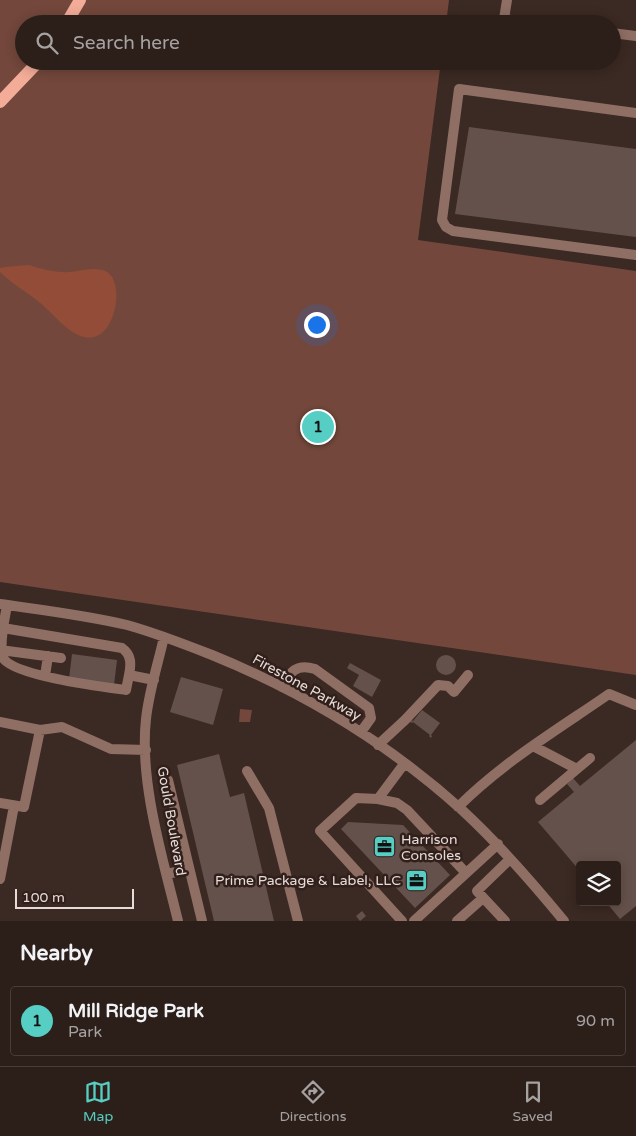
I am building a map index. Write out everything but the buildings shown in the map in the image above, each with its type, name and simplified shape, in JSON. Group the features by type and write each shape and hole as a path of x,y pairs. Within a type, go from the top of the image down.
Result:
{"main road":[{"path":"71,15 80,0"},
{"path":"0,102 30,70"}],"street":[{"path":"505,15 507,0"},
{"path":"621,34 636,36"},
{"path":"636,113 459,89 442,220 446,227 453,231 636,255"},
{"path":"3,604 3,628 0,650 3,658 11,666 69,682 126,690 130,659 122,648 3,628"},
{"name":"Firestone Parkway","path":"3,604 127,625 164,637 236,665 323,709 361,732 458,807 498,844 564,921"},
{"name":"Gould Boulevard","path":"164,637 146,719 146,750 155,822 178,921"},
{"path":"0,650 61,658"},
{"path":"45,676 48,656"},
{"path":"282,687 290,673 294,670 306,667 315,669 369,708 371,718 361,732"},
{"path":"129,675 154,680"},
{"path":"378,745 438,685 448,686 454,692 468,675"},
{"path":"458,807 494,774 609,694 636,705"},
{"path":"0,722 40,730 62,728 111,749 146,750"},
{"path":"0,803 24,807 40,730"},
{"path":"534,746 577,769"},
{"path":"540,800 590,758"},
{"path":"378,799 404,764"},
{"path":"247,771 269,808 298,921"},
{"path":"168,780 202,921"},
{"path":"402,921 320,831 356,798 378,799 397,803 407,810 466,873"},
{"path":"0,878 14,806"},
{"path":"414,921 498,844"},
{"path":"505,921 477,890 510,859"},
{"path":"167,874 189,869"},
{"path":"457,921 484,898"}],"shaded area":[{"path":"0,0 449,0 447,15 15,15 15,70 440,70 418,240 636,271 636,675 0,582"},
{"path":"29,265 60,272 94,269 107,272 113,278 116,288 116,300 110,323 103,332 95,337 78,335 0,272 0,268"},
{"path":"240,709 252,710 250,722 239,722"}],"place":[{"name":"Mill Ridge Park","path":"318,427"},
{"name":"Harrison Consoles","path":"385,847"},
{"name":"Prime Package & Label, LLC","path":"417,880"}]}
